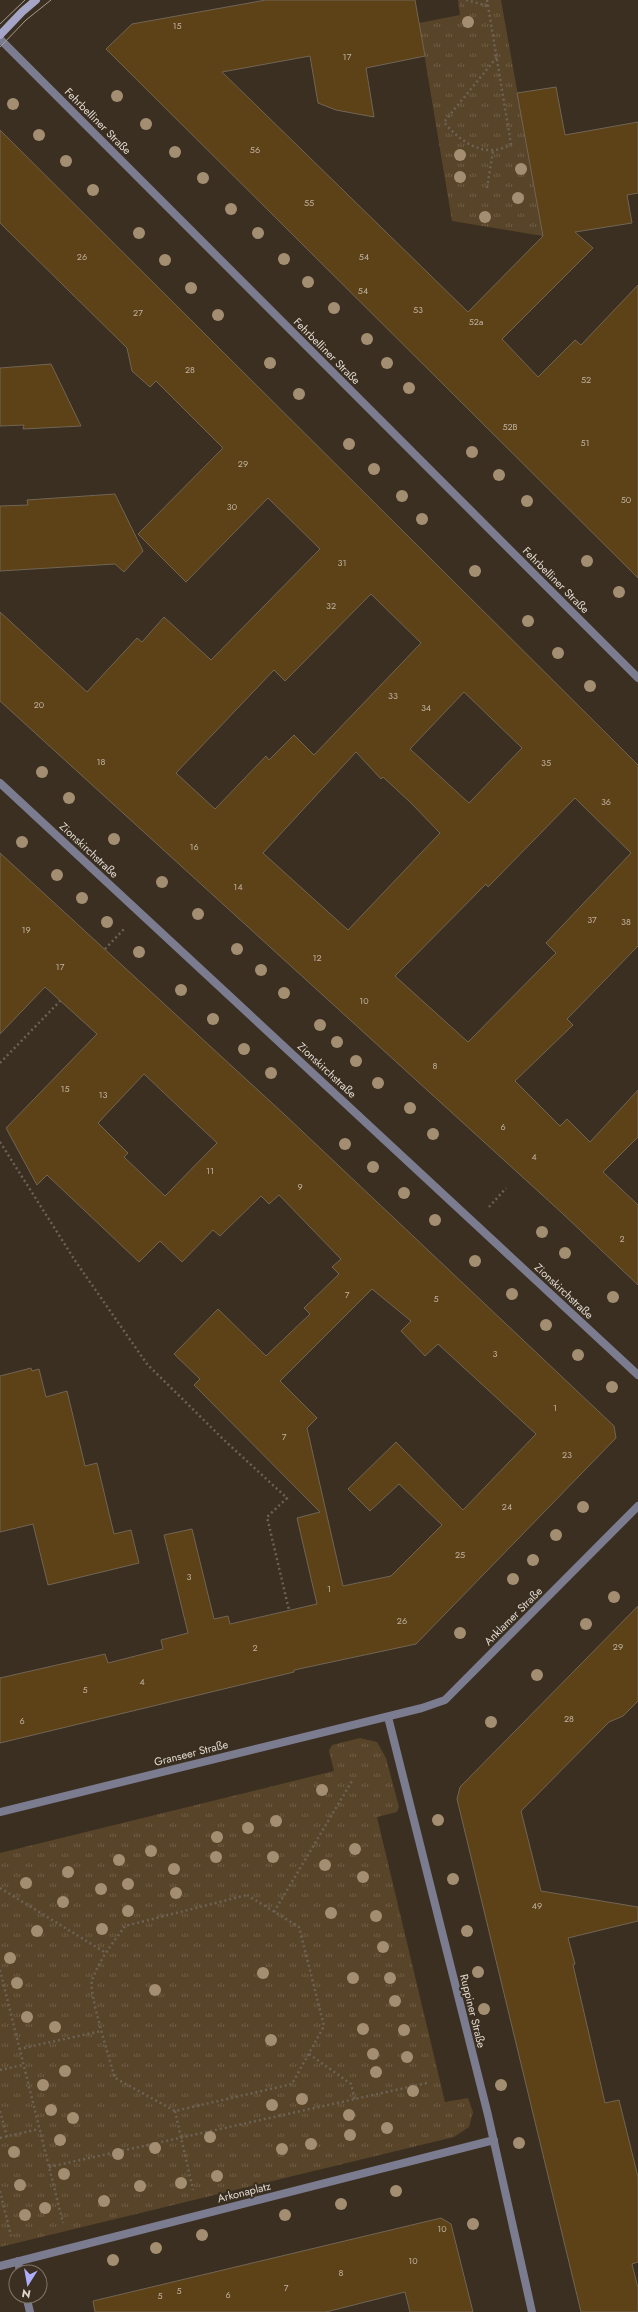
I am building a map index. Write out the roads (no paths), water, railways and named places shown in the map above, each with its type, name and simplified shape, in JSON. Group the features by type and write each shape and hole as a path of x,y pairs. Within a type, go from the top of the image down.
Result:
{"street":[{"path":"0,35 36,0"},
{"name":"Fehrbelliner Straße","path":"0,39 638,678"},
{"name":"Zionskirchstraße","path":"0,783 638,1375"},
{"name":"Anklamer Straße","path":"388,1716 445,1700 638,1506"},
{"name":"Granseer Straße","path":"0,1812 388,1716"},
{"name":"Ruppiner Straße","path":"388,1716 494,2140 532,2312"},
{"name":"Arkonaplatz","path":"0,2266 494,2140"}],"tram line":[{"path":"0,24 25,0"},
{"path":"0,47 26,20 51,0"}]}
